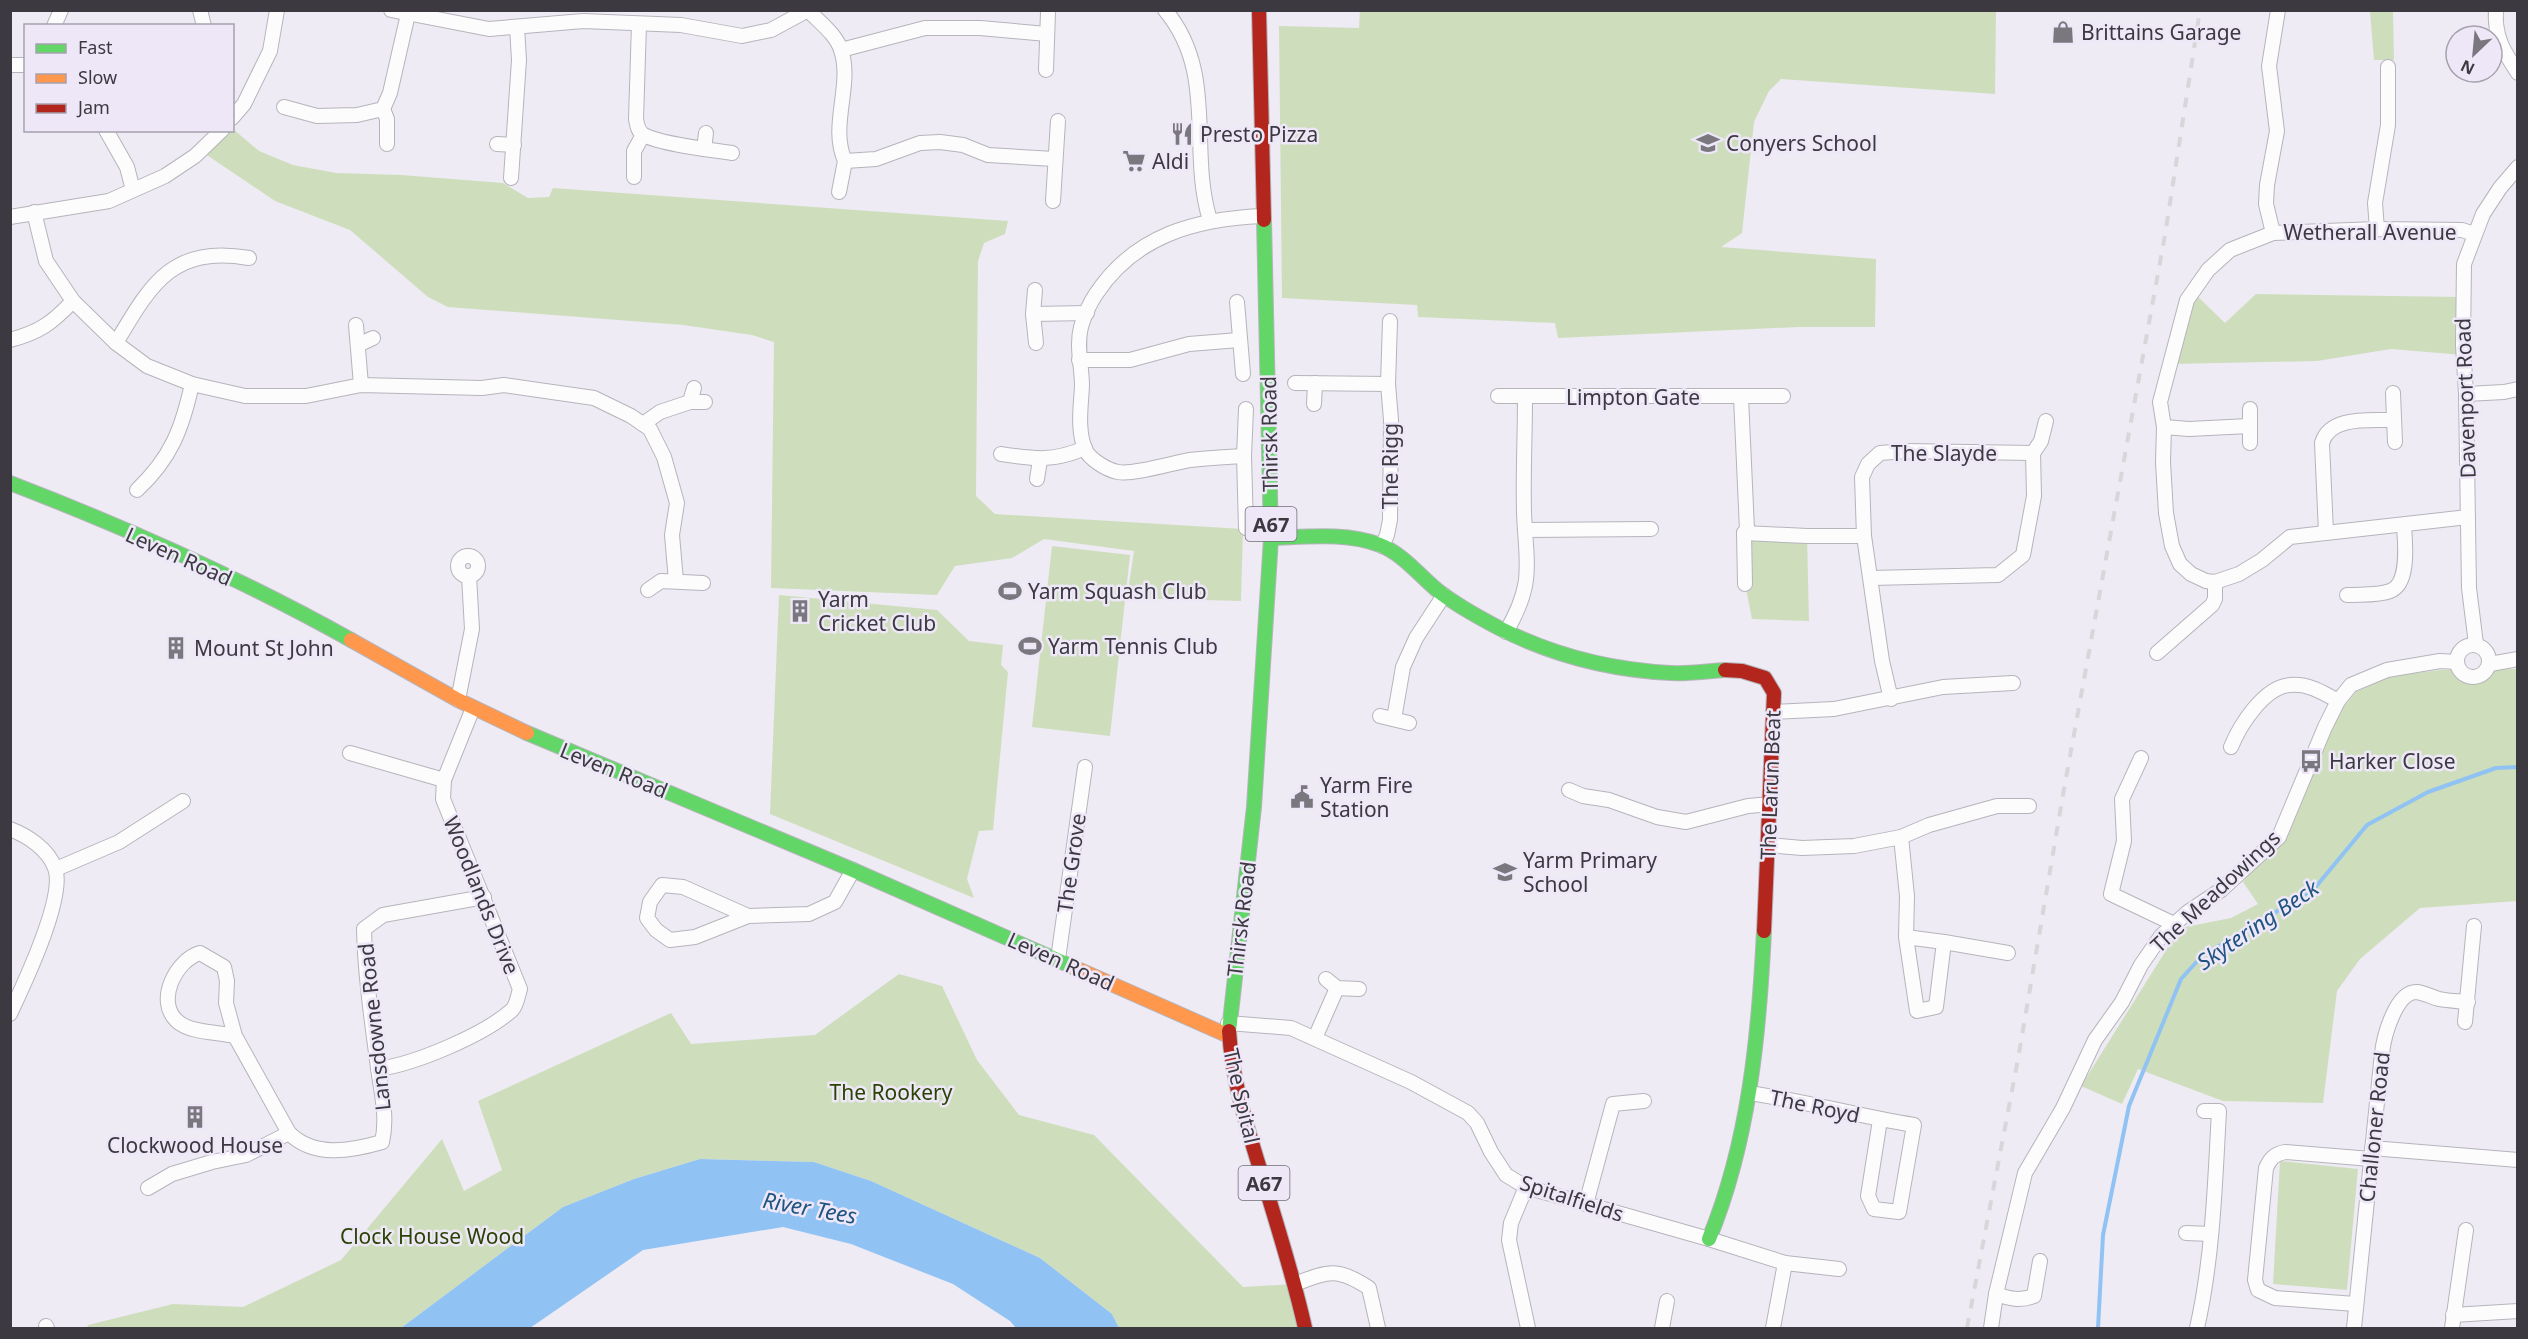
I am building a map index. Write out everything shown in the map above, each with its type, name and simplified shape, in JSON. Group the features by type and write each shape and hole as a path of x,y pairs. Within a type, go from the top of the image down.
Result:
{"street":[{"path":"55,24 61,10"},
{"path":"234,116 244,104 270,51 277,10"},
{"path":"391,10 408,14 468,17 489,29 517,27 584,16 639,24 681,25 742,36 771,30 808,10 832,34 841,50 843,77 838,146 846,161 839,192"},
{"path":"1165,10 1184,40 1195,69 1200,101 1202,196 1210,220"},
{"name":"Thirsk Road","path":"1229,1030 1254,807 1271,538 1259,10"},
{"path":"2273,233 2266,204 2267,184 2277,131 2269,66 2281,33 2278,10"},
{"path":"2496,10 2495,26 2499,43 2517,73"},
{"path":"1046,70 1048,12"},
{"path":"387,144 387,119 383,109 390,93 408,14"},
{"path":"639,24 636,119 638,129 643,135 732,153"},
{"path":"512,178 519,60 517,27"},
{"path":"841,50 925,28 980,28 1047,34"},
{"path":"2377,229 2375,203 2388,125 2388,67"},
{"path":"284,107 317,116 357,115 383,109"},
{"path":"1053,201 1058,121"},
{"path":"107,132 127,167 133,190"},
{"path":"10,217 109,201 165,176 195,156 220,132"},
{"path":"704,148 706,133"},
{"path":"634,177 634,151 643,135"},
{"path":"846,161 876,159 921,143 940,142 963,146 988,155 1054,159"},
{"path":"497,144 514,145"},
{"name":"Davenport Road","path":"2476,644 2469,588 2462,297 2464,264 2474,234 2500,188 2517,167"},
{"path":"34,212 46,261 73,301 116,343 147,366 192,384 245,396 306,396 362,385 482,388 504,385 594,398 643,424 650,429 664,457 677,504 672,536 676,581"},
{"path":"1244,456 1191,460 1118,472 1088,454 1084,448 1080,418 1082,384 1079,360 1080,327 1096,294 1108,279 1131,256 1163,234 1210,220 1262,216"},
{"name":"Wetherall Avenue","path":"2215,582 2206,581 2191,574 2180,564 2172,546 2166,513 2163,462 2164,427 2160,402 2187,300 2208,270 2230,250 2273,233 2377,229 2462,230 2474,234"},
{"path":"116,343 136,309 165,273 198,257 225,254 243,257 234,270"},
{"path":"1035,290 1033,314 1035,343"},
{"path":"10,340 30,334 50,324 73,301"},
{"path":"1237,302 1243,374"},
{"path":"1033,314 1087,313"},
{"name":"The Rigg","path":"1382,546 1387,536 1390,520 1391,420 1388,384 1390,321"},
{"path":"356,325 362,385"},
{"path":"358,345 374,338"},
{"path":"1079,360 1130,360 1189,344 1239,340"},
{"path":"1295,383 1388,384"},
{"path":"135,471 141,485 172,449 183,423 192,384"},
{"path":"1314,404 1315,384"},
{"path":"690,402 694,388"},
{"path":"2466,394 2517,389"},
{"path":"2393,393 2395,442"},
{"name":"Limpton Gate","path":"1498,396 1784,396"},
{"path":"1506,632 1521,606 1529,571 1524,514 1525,397"},
{"path":"1741,397 1747,530 1744,533 1745,584"},
{"path":"643,424 660,412 690,402 705,402"},
{"path":"1246,409 1244,456 1246,528"},
{"path":"2250,409 2250,443"},
{"path":"2326,532 2322,443 2325,433 2331,427 2344,423 2394,420"},
{"path":"1871,578 1998,575 2013,566 2023,555 2034,496 2033,453 2041,441 2046,421"},
{"path":"2164,427 2189,429 2249,426"},
{"path":"1001,454 1040,460 1066,456 1084,448"},
{"name":"The Slayde","path":"1891,699 1882,661 1864,536 1862,477 1868,464 1880,453 1906,451 2033,453"},
{"path":"1038,479 1040,460"},
{"name":"Leven Road","path":"10,483 73,507 279,600 473,708 554,746 681,797 1229,1030"},
{"path":"2156,633 2161,649 2212,605 2215,598 2215,582 2239,574 2262,560 2290,537 2468,518"},
{"path":"2348,595 2390,591 2396,586 2406,563 2404,526"},
{"path":"1526,530 1651,529"},
{"path":"1744,533 1864,536"},
{"name":"The Larun Beat","path":"1271,538 1361,539 1382,546 1399,556 1444,595 1476,616 1506,632 1563,654 1616,666 1671,673 1740,670 1756,673 1765,678 1774,693 1772,804 1760,1011 1742,1133 1719,1215 1709,1239"},
{"path":"458,700 472,628 469,576"},
{"path":"648,590 661,581 703,583"},
{"path":"1394,719 1403,666 1416,638 1444,595"},
{"path":"2490,664 2487,651 2476,644 2462,649 2457,662 2463,674 2475,678 2483,674 2490,664 2517,659"},
{"name":"The Meadowings","path":"1991,1329 1996,1294 2025,1173 2063,1108 2095,1040 2161,936 2188,912 2221,890 2279,837 2338,701 2351,685 2387,670 2440,661 2457,662"},
{"path":"1773,712 1834,709 1943,687 2013,682"},
{"path":"2231,747 2249,714 2278,688 2291,684 2316,689 2338,701"},
{"path":"2257,707 2271,710"},
{"name":"Woodlands Drive","path":"378,1069 422,1059 488,1027 514,1008 520,989 443,799 444,780 473,708"},
{"path":"1380,716 1409,723"},
{"path":"350,753 444,780"},
{"path":"2141,758 2122,799 2124,841 2111,894 2174,924"},
{"name":"The Grove","path":"1058,959 1085,767"},
{"path":"1569,790 1585,790 1658,817 1686,822 1749,806 1772,804"},
{"path":"56,869 119,842 175,800"},
{"path":"1706,802 1713,816"},
{"path":"1768,845 1802,848 1854,846 1901,837 1929,825 1997,806 2013,813 2029,806"},
{"path":"10,829 38,844 56,869 55,893 49,919 37,956 10,1014"},
{"path":"1901,837 1907,896 1906,937 1917,1011 1936,1007 1944,942"},
{"path":"748,916 683,887 662,885 650,902 647,918 656,930 670,940 695,937 748,916 809,914 835,902 853,870"},
{"name":"Lansdowne Road","path":"289,1133 300,1144 320,1149 358,1149 382,1142 385,1132 383,1097 378,1069 364,929 383,915 484,897"},
{"path":"2465,1022 2477,934"},
{"path":"1906,937 2008,953"},
{"path":"153,1189 172,1174 246,1155 289,1133 235,1036 226,1003 227,981 224,967 200,953 190,956 176,971 170,987 168,1001 176,1020 191,1029 235,1036"},
{"path":"1326,979 1337,988 1359,989"},
{"path":"1315,1038 1337,988"},
{"name":"Challoner Road","path":"2354,1329 2382,1046 2390,1020 2400,1000 2407,994 2416,992 2440,999 2468,1002"},
{"name":"Spitalfields","path":"1229,1030 1291,1028 1411,1082 1468,1113 1477,1123 1491,1152 1506,1175 1526,1187 1785,1263 1839,1269"},
{"name":"The Spital","path":"1229,1030 1242,1109 1295,1284 1305,1329"},
{"name":"The Royd","path":"1749,1093 1914,1125 1899,1212 1874,1209 1868,1196 1880,1120"},
{"path":"1586,1204 1612,1104 1644,1101"},
{"path":"2197,1329 2203,1302 2211,1234 2220,1111 2204,1112"},
{"path":"2355,1304 2275,1298 2266,1296 2258,1290 2254,1280 2266,1168 2269,1160 2277,1153 2284,1152 2371,1153 2517,1160"},
{"path":"1526,1187 1511,1223 1509,1240 1529,1328"},
{"path":"2466,1230 2453,1322 2517,1311"},
{"path":"2186,1233 2211,1234"},
{"path":"1996,1294 2022,1300 2034,1296 2040,1261"},
{"path":"1773,1329 1785,1263"},
{"path":"1295,1284 1323,1274 1342,1273 1357,1281 1369,1288 1378,1329"},
{"path":"1662,1329 1666,1301"}],"green space":[{"name":"Conyers School","path":"1360,10 1996,11 1995,94 1781,79 1769,91 1754,122 1742,233 1721,247 1876,259 1875,327 1799,327 1558,338 1555,323 1418,317 1417,305 1282,298 1279,26 1359,28"},
{"path":"2370,11 2393,11 2394,60 2374,60"},
{"path":"234,130 259,151 293,165 336,173 401,175 503,183 528,198 549,197 553,188 1008,221 1005,234 984,243 978,261 976,496 995,514 1243,529 1241,601 1127,598 1134,551 1044,539 1012,558 955,566 937,595 771,588 774,342 752,335 683,325 448,307 428,297 350,230 275,201 201,151 220,132 234,132"},
{"path":"2192,291 2225,323 2256,294 2462,297 2463,355 2391,349 2317,361 2170,364"},
{"path":"1744,533 1807,536 1809,621 1752,619 1745,584"},
{"path":"1052,546 1130,555 1110,736 1032,727"},
{"path":"779,595 937,610 969,641 1003,645 1001,665 1008,672 993,830 979,831 967,879 974,898 770,814"},
{"path":"2517,669 2517,901 2420,908 2360,959 2337,991 2323,1103 2223,1101 2138,1069 2122,1104 2081,1086 2180,928 2231,918 2258,904 2243,882 2273,843 2338,714 2356,692 2391,676 2440,670"},
{"name":"The Rookery","path":"899,974 942,986 977,1060 1019,1115 1094,1135 1243,1287 1295,1284 1300,1328 1119,1328 1112,1314 1040,1258 871,1181 814,1162 700,1159 634,1179 563,1207 401,1328 87,1328 88,1325 173,1304 243,1307 341,1260 442,1139 464,1191 502,1170 478,1101 671,1013 691,1044 815,1035"},
{"path":"2280,1161 2358,1169 2347,1290 2273,1284"}],"water":[{"name":"River Tees","path":"700,1159 814,1162 871,1181 1040,1258 1112,1314 1119,1328 1016,1328 1010,1321 953,1284 851,1244 783,1227 643,1250 530,1328 401,1328 563,1207 634,1179"}],"waterway":[{"name":"Skytering Beck","path":"2098,1328 2103,1235 2129,1106 2181,979 2202,956 2314,889 2367,825 2428,792 2496,768 2518,767"}],"railway":[{"path":"1967,1328 2018,1059 2064,789 2165,235 2200,10"}],"traffic: fast":[{"path":"1229,1031 1254,807 1271,538 1264,220"},
{"path":"10,483 97,518 226,575 351,640"},
{"path":"1271,538 1340,537 1380,545 1396,554 1437,590 1467,610 1519,638 1582,660 1671,673 1725,670"},
{"path":"527,733 853,870 1073,967"},
{"path":"1709,1239 1734,1165 1750,1088 1759,1009 1764,931"}],"traffic: slow":[{"path":"351,640 458,700 527,733"},
{"path":"1073,967 1229,1036"}],"traffic: jam":[{"path":"1259,10 1264,220"},
{"path":"1725,670 1742,671 1765,678 1774,693 1764,931"},
{"path":"1229,1031 1240,1101 1290,1268 1305,1328"}],"place":[{"name":"Brittains Garage","path":"2063,32"},
{"name":"Presto Pizza","path":"1182,134"},
{"name":"Conyers School","path":"1708,143"},
{"name":"Aldi","path":"1134,161"},
{"name":"Yarm Squash Club","path":"1010,591"},
{"name":"Yarm Cricket Club","path":"800,611"},
{"name":"Yarm Tennis Club","path":"1030,646"},
{"name":"Mount St John","path":"176,648"},
{"name":"Harker Close","path":"2311,761"},
{"name":"Yarm Fire Station","path":"1302,797"},
{"name":"Yarm Primary School","path":"1505,872"},
{"name":"Clockwood House","path":"195,1117"}],"park label":[{"name":"Clock House Wood","path":"432,1236"}]}
